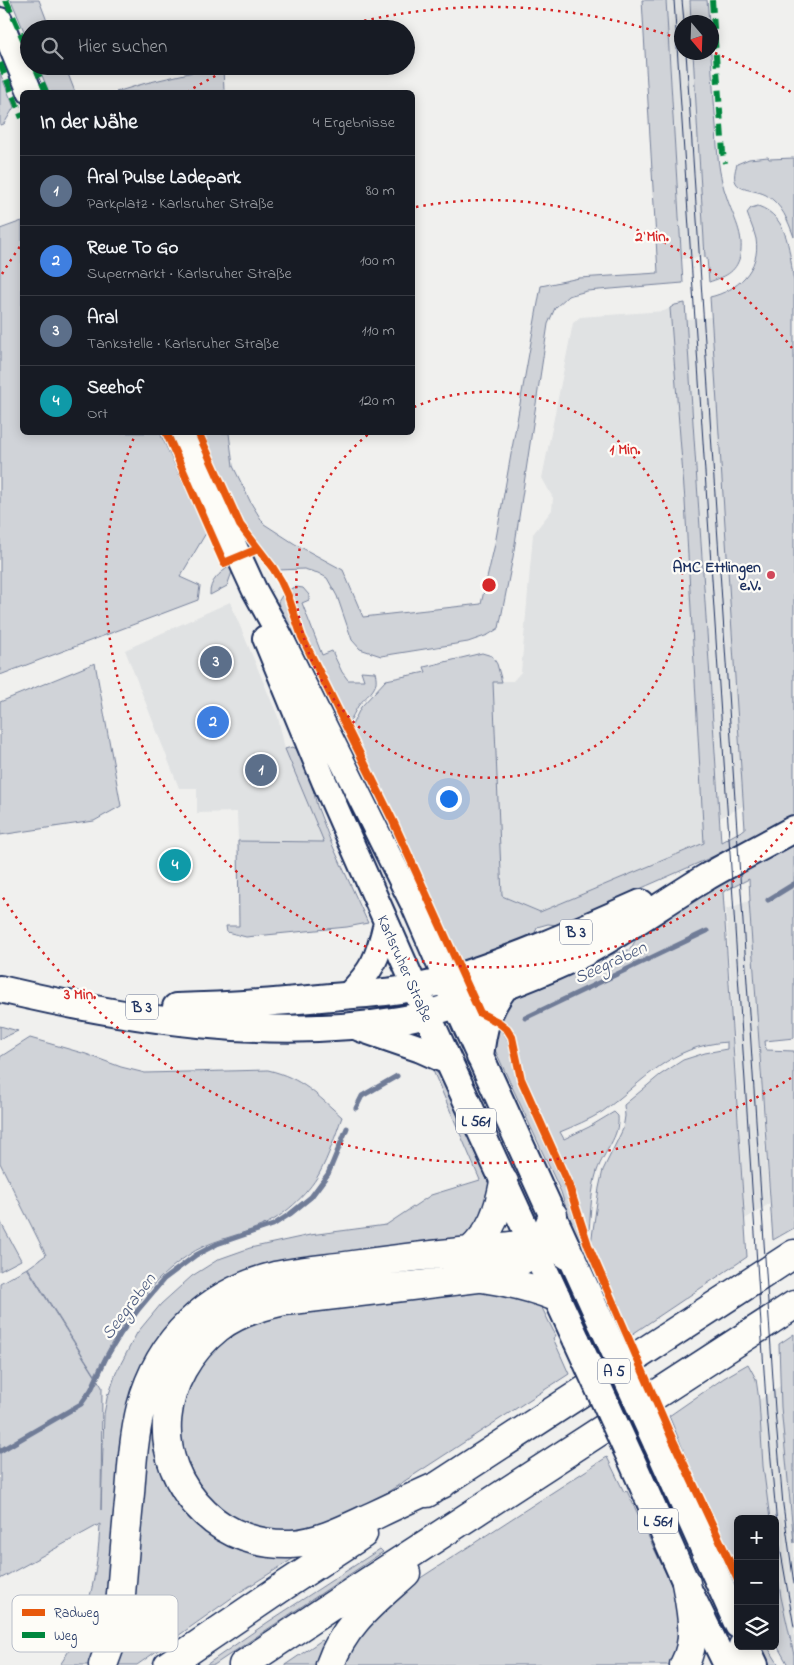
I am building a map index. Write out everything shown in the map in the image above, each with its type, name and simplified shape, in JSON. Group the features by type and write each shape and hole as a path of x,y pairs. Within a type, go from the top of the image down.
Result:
{"highway":[{"path":"470,1250 480,1242 494,1219 504,1182"},
{"path":"442,1484 333,1535 294,1544 276,1544 254,1540 229,1532 196,1504 174,1468 166,1429 167,1414 177,1380 202,1343 214,1332 242,1314 284,1300 478,1278 508,1268 537,1245 553,1215"},
{"path":"121,1595 133,1454 141,1407 154,1372 164,1355 186,1325 200,1312 236,1289 278,1276 470,1250 537,1245 556,1247 571,1257"},
{"name":"A 5","path":"168,1665 284,1586 794,1254"},
{"path":"478,1278 525,1285 556,1297"},
{"name":"A 5","path":"243,1665 794,1305"},
{"path":"330,1665 339,1644 354,1622 470,1515"},
{"path":"684,1665 690,1648 692,1633 691,1612 686,1583"},
{"path":"738,1665 742,1650"},
{"path":"103,1665 108,1652"}],"main road":[{"path":"0,20 20,68"},
{"path":"23,75 29,90"},
{"name":"Karlsruher Straße","path":"183,435 254,589 279,634 413,904 480,1058 734,1616"},
{"name":"Karlsruher Straße","path":"254,589 257,619 386,923 504,1182 537,1245 556,1297 686,1583"},
{"name":"B 3","path":"0,989 136,1017 200,1024 272,1028 351,1026 400,1020 457,1005 504,988 586,951 638,922 704,879 794,829"},
{"name":"B 3","path":"81,1006 267,1004 415,987 446,980 543,945 643,902 704,879"},
{"path":"348,996 369,973 381,944 386,923"},
{"path":"480,1058 484,1026 495,1000 504,988"},
{"path":"351,1026 421,1048 448,1061"},
{"name":"L 561","path":"686,1583 726,1665"},
{"path":"749,1650 756,1665"}],"shaded area":[{"path":"11,0 39,0 47,20 20,22"},
{"path":"642,0 666,0 683,283 587,291 568,296 555,308 548,324 513,557 499,628 488,635 468,642 381,656 360,649 352,640 337,596 327,578 304,569 278,570 244,526 201,435 229,435 233,466 251,503 264,524 295,544 343,570 363,617 481,604 495,544 541,286 579,278 658,273"},
{"path":"666,0 690,0 691,15 674,15 674,60 693,60 705,257 682,259"},
{"path":"690,0 707,0 708,15 691,15"},
{"path":"693,60 711,60 720,171 741,241 740,256 736,267 729,274 709,282 707,258 705,257"},
{"path":"0,73 14,107 4,124 0,125"},
{"path":"42,75 68,75 74,90 48,90"},
{"path":"180,75 223,75 224,90 123,90"},
{"path":"768,157 769,159 794,158 794,237 787,219 772,199 766,195 742,188 735,180 737,164 749,159"},
{"path":"758,206 769,211 782,227 789,249 794,282 794,817 707,859 558,925 548,924 537,927 534,936 475,958 460,960 399,826 351,727 361,707 386,680 426,672 424,667 482,653 492,656 497,664 502,682 493,682 502,896 540,912 704,843 685,501 670,308 685,303 721,842 745,829 710,297 729,290 738,284 751,269 757,250 756,239 747,213 751,208"},
{"path":"20,222 20,435 161,435 206,533 180,577 200,586 198,600 0,675 0,229"},
{"path":"670,308 685,501 704,843 540,912 502,896 493,681 513,681 521,672 533,534 552,510 553,498 542,478 573,323 580,317 664,311"},
{"path":"711,317 724,489 743,806 720,818 686,319"},
{"path":"230,566 232,572 227,586 210,595 213,582"},
{"path":"296,587 303,588 309,595 309,600 302,603 322,655 332,651 348,680 364,680 361,671 375,672 376,683 372,691 358,706 348,724 305,635 290,589"},
{"path":"283,594 298,638 411,868 449,954 441,948 285,629 278,602"},
{"path":"230,602 278,717 285,749 324,842 238,841 237,812 197,813 197,788 179,788 125,650"},
{"path":"95,663 121,806 94,821 0,835 0,702"},
{"path":"292,747 301,750 305,755 317,806 330,840 368,923 347,927 246,937 227,932 226,926 239,926 238,841 324,842 285,749"},
{"path":"794,844 794,1038 765,1041 766,1050 794,1051 794,1228 773,1240 749,879 723,892 747,1257 631,1335 591,1244 603,1170 623,1129 624,1105 660,1075 683,1060 727,1049 727,1042 689,1050 674,1057 659,1066 602,1112 560,1132 564,1139 614,1112 618,1116 617,1131 595,1178 589,1230 587,1233 574,1192 532,1095 522,1066 516,1035 509,1024 495,1015 507,1000 596,958 626,951 631,948 638,936 657,920"},
{"path":"749,901 769,1204 745,1219 726,909"},
{"path":"0,1026 18,1031 0,1039"},
{"path":"496,1026 500,1028 507,1039 523,1095 566,1192 580,1237 604,1296 601,1297 576,1240 561,1192 495,1050 493,1041"},
{"path":"30,1038 145,1073 268,1070 280,1073 308,1088 342,1117 323,1167 314,1182 301,1197 286,1211 269,1222 252,1230 204,1246 172,1267 145,1294 122,1325 95,1375 28,1268 46,1255 0,1163 0,1057"},
{"path":"431,1066 440,1076 492,1190 476,1234 447,1247 163,1340 114,1595 90,1595 97,1561 100,1524 0,1579 0,1283 27,1268 102,1387 101,1510 104,1414 108,1393 116,1373 137,1333 161,1304 192,1276 219,1259 250,1248 310,1235 386,1225 431,1195 480,1180"},
{"path":"0,1221 21,1260 0,1271"},
{"path":"492,1254 493,1261 301,1284 269,1291 238,1302 214,1316 187,1346 177,1362 163,1395 160,1429 166,1464 182,1500 191,1513 203,1524 229,1541 259,1552 299,1555 240,1592 178,1636 178,1595 128,1595 143,1437 159,1385 170,1362 183,1341 200,1323 219,1307 242,1295 290,1280"},
{"path":"504,1288 540,1304 556,1336 553,1338 569,1374 354,1514 319,1529 264,1532 215,1509 184,1466 177,1413 202,1356 244,1326 281,1314"},
{"path":"794,1334 794,1543 781,1407 779,1344"},
{"path":"748,1364 756,1379 763,1466 769,1515 734,1515 734,1562 698,1485 669,1416 724,1378"},
{"path":"780,1386 794,1543 794,1655 779,1585 779,1515 769,1515 763,1466 759,1400"},
{"path":"607,1457 624,1492 627,1491 682,1608 676,1665 341,1665 346,1649 388,1599"},
{"path":"380,1549 383,1552 214,1665 206,1665 268,1622"},
{"path":"779,1585 794,1655 794,1665 788,1665 779,1649"},
{"path":"322,1640 326,1644 320,1665 285,1665"},
{"path":"763,1650 770,1650 779,1665 770,1665"},
{"path":"68,1652 97,1652 93,1665 60,1665"},
{"path":"116,1652 155,1652 137,1665 111,1665"}],"waterway":[{"name":"Seegraben","path":"768,900 794,884"},
{"name":"Seegraben","path":"525,1018 707,931"},
{"name":"Seegraben","path":"356,1108 362,1096 397,1076"},
{"name":"Seegraben","path":"0,1451 81,1404 91,1390 106,1358 121,1333 164,1279 196,1255 217,1244 273,1225 311,1197 328,1174 347,1128"}],"tram line":[{"path":"674,0 767,1416 778,1536 794,1627"},
{"path":"682,0 683,15"},
{"path":"687,60 775,1410 783,1505 794,1584"}],"marked path":[{"path":"6,0 20,32"},
{"path":"712,0 725,163"},
{"path":"0,63 20,113"},
{"path":"39,75 45,90"}],"cycle path":[{"path":"167,435 224,563 258,549"},
{"path":"199,435 240,525 281,581 302,637 393,821 480,1013 498,1022 507,1029 512,1037 521,1079 569,1186 588,1245 670,1434 734,1571"}],"place":[{"name":"AMC Ettlingen e.V.","path":"771,575"},
{"name":"Aral","path":"216,662"},
{"name":"Rewe To Go","path":"213,722"},
{"name":"Aral Pulse Ladepark","path":"261,770"},
{"name":"Seehof","path":"175,865"}]}
